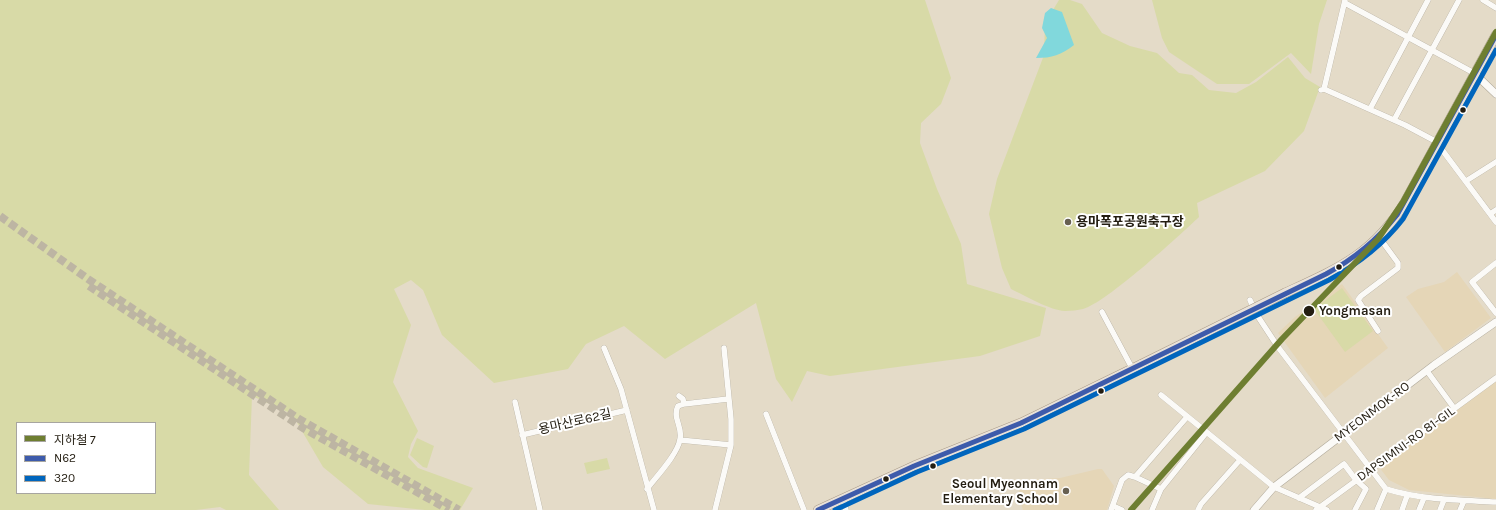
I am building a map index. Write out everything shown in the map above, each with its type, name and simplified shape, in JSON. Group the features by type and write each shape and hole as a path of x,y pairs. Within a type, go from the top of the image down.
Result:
{"main road":[{"path":"818,510 914,466 1021,423 1284,293 1338,268 1361,253 1379,237 1401,208 1496,35"}],"street":[{"path":"1370,109 1428,0"},
{"path":"1394,120 1459,0"},
{"path":"1483,0 1496,8"},
{"path":"1496,94 1474,74 1345,2 1323,90 1370,109 1437,142 1496,222"},
{"path":"1466,181 1496,162"},
{"path":"1490,214 1496,210"},
{"path":"1378,331 1358,300 1361,296 1398,268 1398,263 1379,237"},
{"path":"1496,263 1472,281 1496,313"},
{"path":"1250,300 1257,315 1278,347 1386,488 1407,496 1444,500 1496,502"},
{"path":"1102,312 1132,368"},
{"name":"MYEONMOK-RO","path":"1254,510 1274,487 1427,371 1496,322"},
{"path":"604,348 618,381 627,410 647,489 654,510"},
{"path":"716,510 731,445 724,348"},
{"path":"1427,371 1454,408"},
{"name":"DAPSIMNI-RO 81-GIL","path":"1318,508 1496,378"},
{"path":"1161,395 1274,487 1318,508 1327,510"},
{"path":"679,396 683,399 684,404"},
{"path":"647,489 668,463 680,440 675,413 678,406 728,399"},
{"path":"515,402 540,510"},
{"name":"용마산로62길","path":"522,435 627,410"},
{"path":"766,414 804,510"},
{"path":"1135,477 1187,417"},
{"path":"1152,510 1161,489 1206,433"},
{"path":"680,440 731,445"},
{"path":"1198,510 1201,504 1240,460"},
{"path":"1299,498 1344,464 1356,480 1366,489 1355,510"},
{"path":"1122,510 1112,508 1122,480 1128,475 1161,489"},
{"path":"1377,510 1386,488"},
{"path":"1402,510 1407,496"},
{"path":"1419,510 1424,498"},
{"path":"843,499 846,510"},
{"path":"1440,510 1444,500"},
{"path":"1460,510 1464,500"}],"shaded area":[{"path":"1457,272 1491,318 1445,352 1406,297 1418,289 1444,282"},
{"path":"1342,284 1388,348 1325,398 1278,333 1295,317"},
{"path":"1496,381 1496,499 1409,490 1389,480 1379,467"},
{"name":"Seoul Myeonnam Elementary School","path":"1102,469 1114,486 1107,510 1023,510 1019,497 1020,482 1023,480 1060,478"}],"green space":[{"path":"0,0 925,0 951,78 941,104 921,123 920,143 937,189 961,244 967,284 1046,308 1040,336 980,356 830,376 807,371 792,402 776,379 756,303 665,359 624,326 586,344 568,369 494,383 442,335 423,290 411,280 394,289 411,325 393,382 418,431 411,444 408,457 418,468 473,488 460,510 425,510 368,504 323,467 292,414 252,396 249,475 279,510 226,510 220,507 196,510 0,510"},
{"path":"1059,0 1070,0 1082,4 1102,33 1130,46 1157,53 1179,73 1192,75 1209,90 1236,93 1256,82 1288,57 1305,78 1320,87 1304,131 1265,171 1197,203 1199,217 1142,268 1094,304 1083,309 1067,311 1052,308 1011,289 1002,268 989,214 997,179 1044,55 1045,23"},
{"path":"1152,0 1327,0 1319,24 1311,74 1291,53 1249,84 1217,84 1169,52 1162,38"},
{"path":"1342,288 1373,331 1345,352 1314,309"},
{"path":"417,438 434,446 427,468 423,467 410,455"},
{"path":"607,458 610,469 587,474 584,463"}],"water":[{"path":"1051,8 1062,12 1074,45 1056,55 1036,58 1047,38 1042,28 1045,13"}],"tunnel":[{"path":"0,216 88,279 299,419 459,510"},
{"path":"89,286 303,428 449,510"}],"metro line":[{"name":"7","path":"1131,510 1282,339 1378,239 1403,202 1496,32"}],"transit line":[{"name":"N62","path":"818,510 914,466 1021,423 1326,274 1346,262 1373,241 1397,215 1496,35"},
{"name":"320","path":"835,510 917,472 1024,429 1329,280 1360,261 1378,246 1403,219 1496,50"}],"place":[{"name":"용마폭포공원축구장","path":"1068,222"},
{"name":"Yongmasan","path":"1309,311"},
{"name":"Seoul Myeonnam Elementary School","path":"1066,491"}]}
